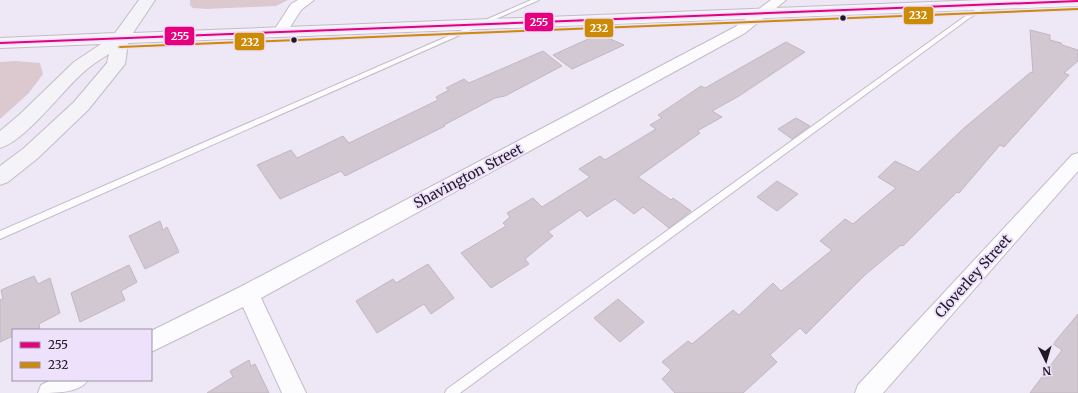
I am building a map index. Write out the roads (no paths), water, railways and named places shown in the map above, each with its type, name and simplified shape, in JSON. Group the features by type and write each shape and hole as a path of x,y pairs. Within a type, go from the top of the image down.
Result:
{"main road":[{"path":"0,141 26,120 80,66 120,39 147,0"},
{"path":"0,43 991,3 1078,2"},
{"path":"0,177 31,153 84,102 116,64 120,39"}],"street":[{"path":"280,32 296,7 307,0"},
{"name":"Shavington Street","path":"152,342 248,294 740,30 780,0"},
{"name":"Cloverley Street","path":"867,393 1078,159"},
{"path":"248,294 294,393"},
{"path":"50,393 74,381"}],"lane":[{"path":"0,235 536,0"},
{"path":"451,393 966,18 991,3"}]}
